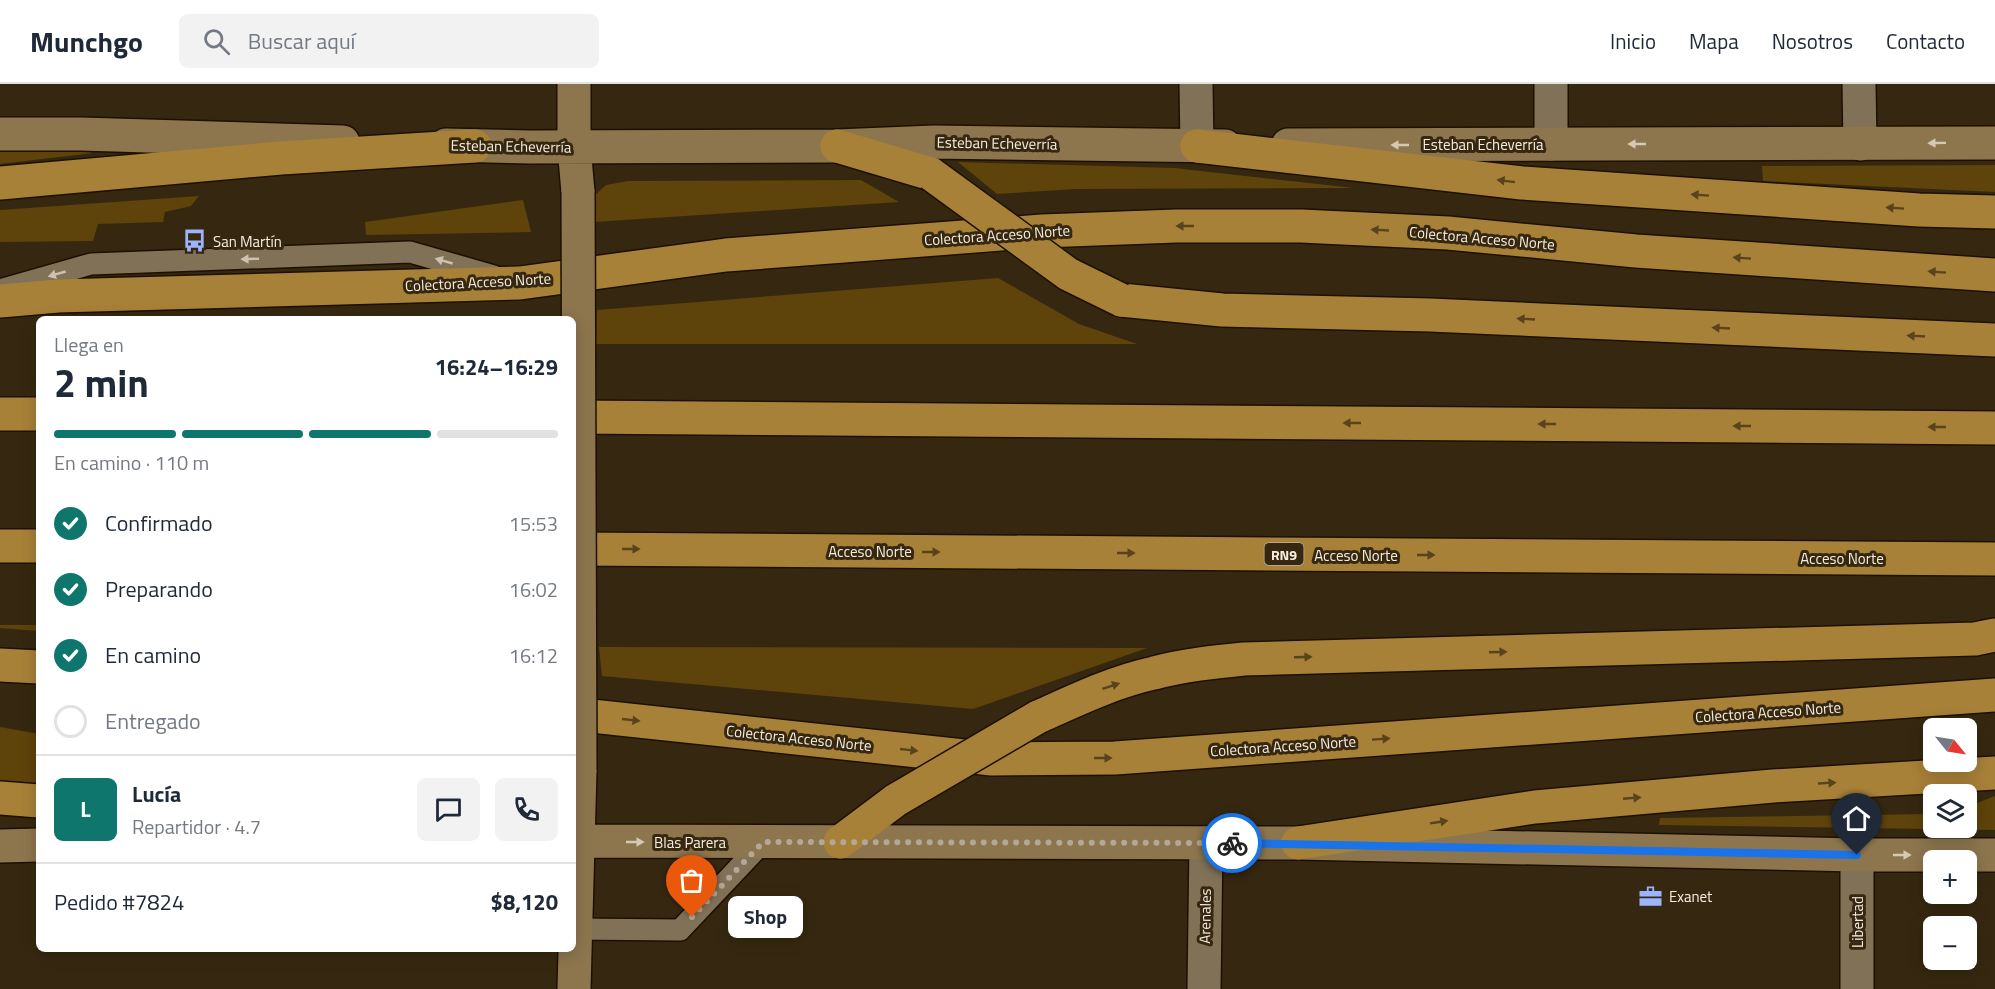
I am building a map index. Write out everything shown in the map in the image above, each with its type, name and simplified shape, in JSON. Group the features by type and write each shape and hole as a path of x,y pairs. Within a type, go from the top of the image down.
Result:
{"highway":[{"path":"0,183 281,158 475,146"},
{"path":"837,146 931,174 1068,274 1121,300 1222,310 1442,315 1995,340"},
{"path":"1197,146 1522,183 1920,210 1995,212"},
{"name":"Colectora Acceso Norte","path":"0,302 58,296 520,283 726,255 1042,231 1176,226 1301,225 1448,233 1636,251 1995,275"},
{"path":"0,414 36,414"},
{"path":"576,417 1995,428"},
{"path":"0,546 36,546"},
{"name":"Acceso Norte","path":"576,549 1995,560"},
{"path":"840,842 896,800 1038,717 1101,689 1151,673 1193,664 1244,659 1975,639 1995,635"},
{"path":"0,667 36,667"},
{"name":"Colectora Acceso Norte","path":"576,714 992,759 1115,758 1995,695"},
{"path":"1298,843 1535,807 1773,786 1995,773"},
{"path":"0,798 36,801"}],"street":[{"path":"574,84 574,147 578,192 580,770 576,827"},
{"path":"1196,84 1197,146"},
{"path":"1551,84 1551,144"},
{"path":"1859,84 1860,144"},
{"name":"Esteban Echeverría","path":"0,134 81,134 574,147 837,146 934,142 1197,146 1995,143"},
{"name":"Blas Parera","path":"576,841 1298,843 1857,855 1995,855"},
{"name":"Arenales","path":"1204,989 1206,843"},
{"path":"0,846 36,845"},
{"name":"Libertad","path":"1857,855 1857,989"},
{"path":"574,989 575,952"}],"lane":[{"path":"0,290 91,264 411,252 520,283"},
{"path":"0,667 36,679"},
{"path":"576,929 680,930 763,842"}],"shaded area":[{"path":"73,148 93,153 0,164 0,150"},
{"path":"958,162 1174,168 1354,188 1076,189 997,194"},
{"path":"1995,165 1995,192 1763,181 1762,166"},
{"path":"861,180 899,202 594,222 592,198 606,185 628,181"},
{"path":"199,196 191,206 165,212 163,222 98,224 93,241 0,242 0,210"},
{"path":"523,200 531,232 366,235 365,222"},
{"path":"998,278 1079,324 1137,344 596,344 597,310"},
{"path":"0,625 36,625 36,631 0,628"},
{"path":"599,647 1147,648 973,709 602,676"},
{"path":"0,727 36,733 36,786 0,782"},
{"path":"1995,796 1995,830 1977,830 1977,803"},
{"path":"1923,814 1923,829 1659,825 1660,818"}],"way so far":[{"path":"692,917 763,842 1232,843"}],"place":[{"name":"San Martín","path":"195,241"},
{"name":"Exanet","path":"1651,896"},
{"name":"Shop","path":"692,917"}],"route":[{"path":"1232,843 1857,855"}]}
